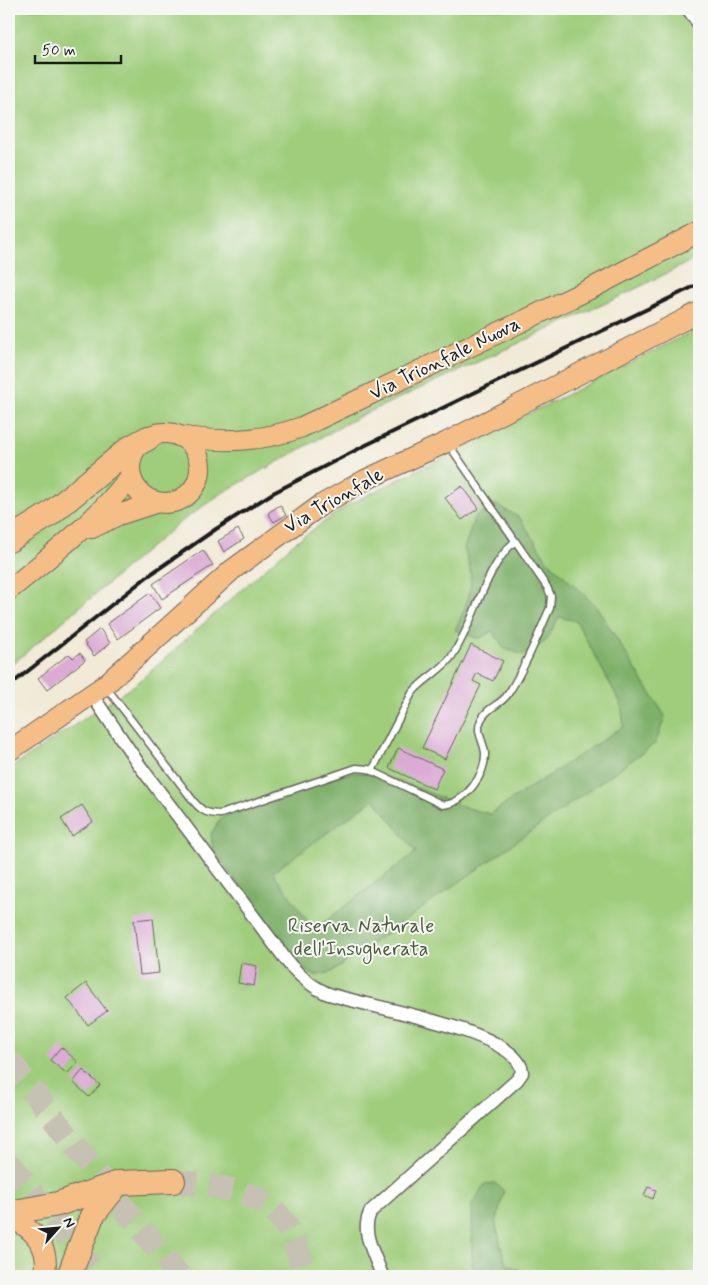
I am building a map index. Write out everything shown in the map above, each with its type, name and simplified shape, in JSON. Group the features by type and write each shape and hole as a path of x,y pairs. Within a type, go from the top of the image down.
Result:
{"highway":[{"path":"9,540 50,514 130,448 148,438"},
{"path":"9,1212 58,1204 118,1183 173,1180"},
{"path":"69,1276 92,1216 118,1183"}],"main road":[{"name":"Via Trionfale Nuova","path":"178,436 210,440 250,440 276,436 302,427 587,290 699,232"},
{"name":"Via Trionfale","path":"9,751 98,690 232,570 286,528 352,487 448,442 699,312"},
{"path":"9,590 77,536 110,502 131,476 133,454 148,438 168,434 178,436 194,449 200,464 199,477 190,492 183,498 171,503 158,502 142,494 131,476"},
{"path":"77,536 118,515 158,502"},
{"path":"9,1218 28,1228 41,1242 46,1259 44,1276"}],"street":[{"path":"688,9 699,24"},
{"path":"98,690 149,778 290,965 303,979 330,994 425,1018 498,1045 512,1053 521,1065 522,1073 517,1080 371,1211 366,1222 366,1234 382,1276"}],"lane":[{"path":"98,690 203,811 210,814 241,807 356,768 372,771 443,805 459,801 470,792 483,764 485,753 478,731 480,720 487,710 507,697 550,608 551,596 547,587 448,442"},
{"path":"372,771 412,692 451,659 500,558 515,541"}],"green space":[{"path":"9,9 682,9 699,31 699,257 619,297 358,417 222,493 179,523 9,667"},
{"name":"Riserva Naturale dell'Insugherata","path":"699,328 699,1276 9,1276 9,916 11,914 9,912 9,769 136,684 294,543 348,505"},
{"path":"495,504 520,518 547,560 596,606 665,716 656,743 332,972 315,976 304,969 213,851 211,834 221,818 314,783 334,777 363,773 396,780 474,810 490,814 624,726 621,704 576,621 559,617 546,641 524,655 505,649 492,631 479,639 455,630 465,609 470,590 470,571 464,549 474,518","holes":["374,799 416,852 314,930 273,872"]},
{"path":"495,1183 504,1191 496,1224 505,1262 529,1276 479,1276 472,1265 472,1204 485,1184"}],"building":[{"path":"462,486 479,508 462,520 445,498"},
{"path":"280,505 286,515 274,522 268,513"},
{"path":"238,529 244,539 224,552 218,541"},
{"path":"203,550 213,565 162,599 153,584"},
{"path":"150,593 160,608 118,639 107,624"},
{"path":"100,629 110,643 94,656 84,642"},
{"path":"471,645 503,661 493,681 477,673 473,681 481,685 445,759 422,748"},
{"path":"80,653 85,660 47,690 38,678 69,654 73,658"},
{"path":"398,748 443,769 434,789 389,768"},
{"path":"82,805 93,822 72,836 61,819"},
{"path":"153,918 159,973 140,975 134,920"},
{"path":"241,963 257,966 254,986 238,983"},
{"path":"86,983 107,1011 88,1025 67,998"},
{"path":"61,1047 78,1062 67,1074 50,1060"},
{"path":"83,1070 100,1085 89,1097 73,1082"},
{"path":"648,1187 656,1190 653,1199 644,1195"}],"tunnel":[{"path":"9,1060 179,1276"},
{"path":"9,1163 97,1276"},
{"path":"173,1181 222,1188 260,1200 275,1211 287,1227 297,1248 304,1276"}],"railway":[{"path":"9,686 148,576 216,529 273,493 364,446 699,284"}]}
